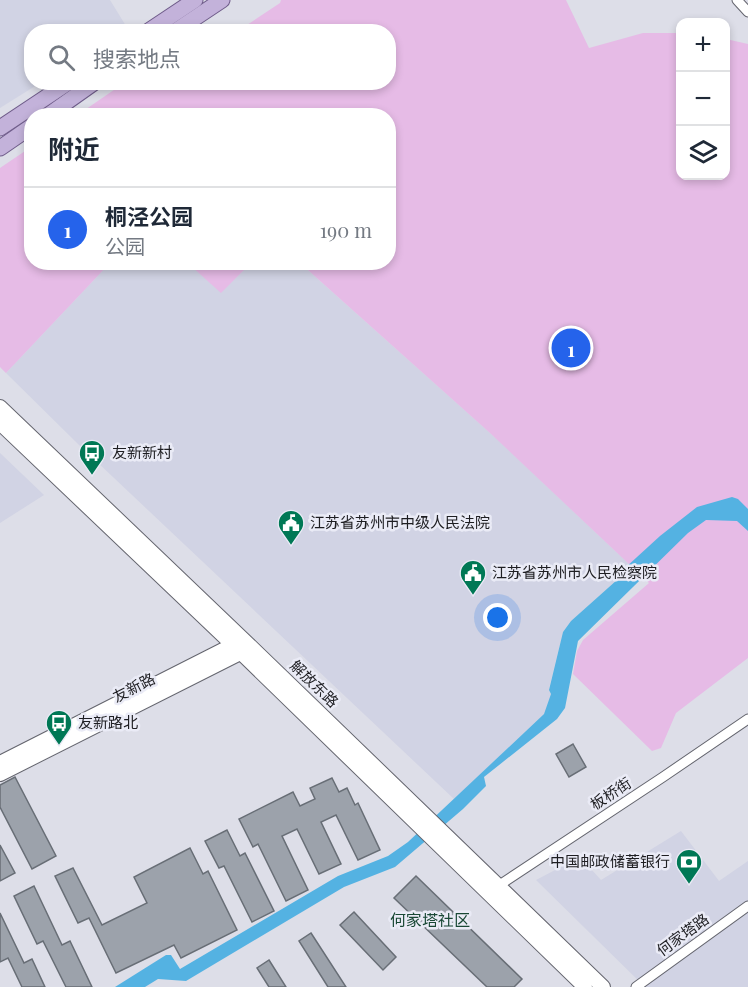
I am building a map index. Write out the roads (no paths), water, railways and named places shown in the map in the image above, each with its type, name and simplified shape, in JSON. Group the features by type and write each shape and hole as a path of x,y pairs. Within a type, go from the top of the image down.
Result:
{"main road":[{"path":"159,24 195,0"},
{"path":"186,24 222,0"},
{"path":"30,108 57,90"},
{"path":"59,108 84,90"},
{"path":"0,128 24,112"},
{"path":"0,148 24,132"},
{"name":"解放东路","path":"0,407 437,835 603,987"},
{"name":"解放东路","path":"0,423 240,644"},
{"name":"友新路","path":"0,763 240,644"},
{"name":"友新路","path":"0,774 240,644"},
{"name":"解放东路","path":"494,889 585,987"}],"street":[{"path":"737,0 748,12"},
{"name":"板桥街","path":"494,889 748,719"},
{"name":"何家塔路","path":"636,987 748,906"}],"water":[{"path":"732,497 738,499 748,509 748,531 737,521 706,520 688,533 578,641 565,708 557,719 484,777 486,786 463,809 395,867 344,887 186,981 158,979 145,987 115,987 166,955 171,955 180,969 338,876 388,856 408,842 544,714 551,694 549,690 563,632 571,621 627,571 625,568 660,536 697,507"}],"place":[{"name":"桐泾公园","path":"571,348"},
{"name":"友新新村","path":"92,476"},
{"name":"江苏省苏州市中级人民法院","path":"291,546"},
{"name":"江苏省苏州市人民检察院","path":"473,596"},
{"name":"友新路北","path":"59,746"},
{"name":"中国邮政储蓄银行","path":"689,885"}],"district":[{"name":"何家塔社区","path":"430,920"}]}
